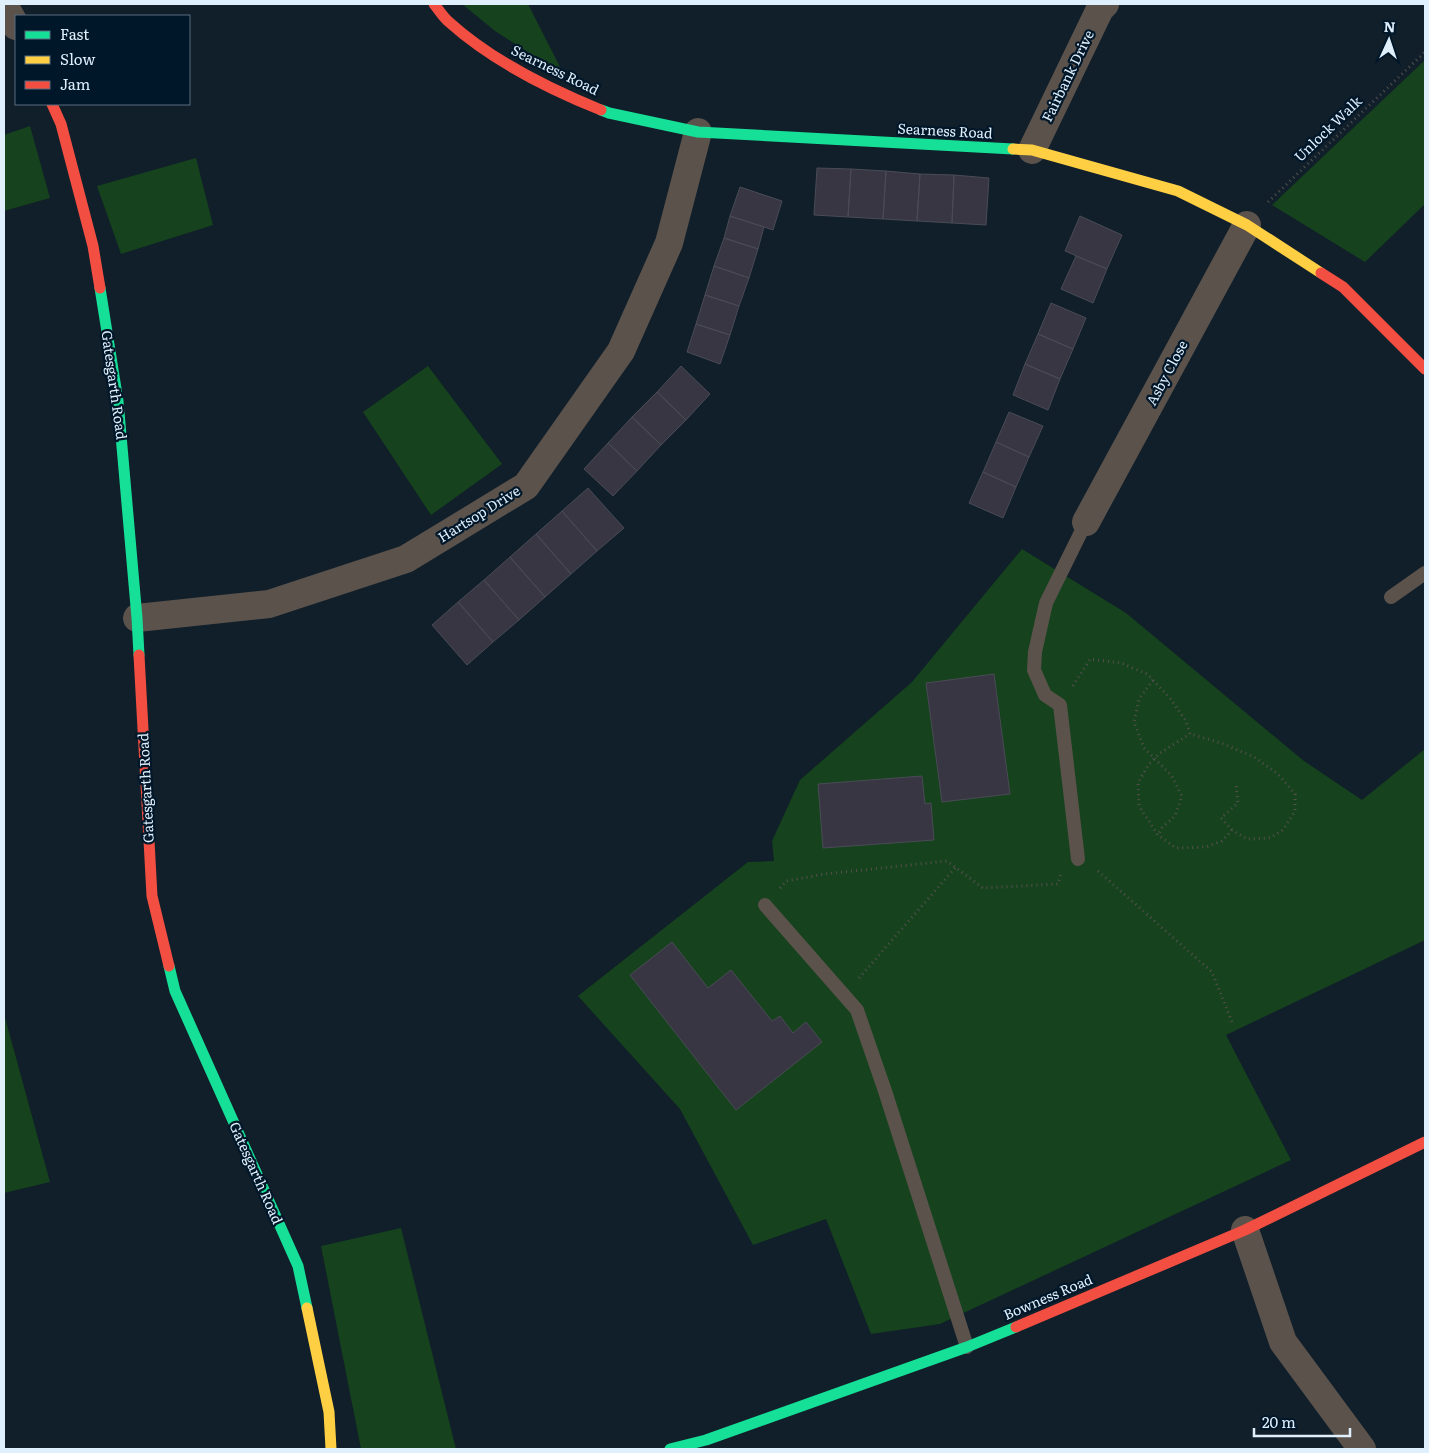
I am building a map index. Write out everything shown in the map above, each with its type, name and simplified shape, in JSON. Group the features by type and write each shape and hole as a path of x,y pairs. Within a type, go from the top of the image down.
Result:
{"street":[{"name":"Searness Road","path":"434,4 448,21 494,57 570,98 610,113 698,132 1032,150 1178,191 1248,224 1343,287 1425,369"},
{"name":"Fairbank Drive","path":"1032,150 1100,9 1105,4"},
{"path":"4,5 15,24"},
{"name":"Gatesgarth Road","path":"52,105 61,124 95,256 118,401 137,618 152,896 175,991 298,1266 329,1412 331,1449"},
{"name":"Hartsop Drive","path":"137,618 270,604 406,559 526,486 621,351 669,243 698,132"},
{"name":"Asby Close","path":"1086,522 1248,224"},
{"name":"Bowness Road","path":"670,1449 706,1440 966,1347 1245,1230 1425,1142"},
{"path":"1245,1230 1283,1342 1362,1449"}],"lane":[{"path":"1078,860 1060,705 1045,696 1034,670 1035,652 1046,603 1086,522"},
{"path":"1391,598 1425,573"},
{"path":"765,906 856,1010 885,1091 966,1347"}],"path":[{"name":"Unlock Walk","path":"1248,224 1268,202 1425,52"},
{"path":"1060,705 1090,659 1121,664 1147,674 1170,698 1186,721 1190,734"},
{"path":"1152,680 1139,699 1134,722 1144,748 1171,775 1182,796 1175,816 1162,828 1158,835"},
{"path":"1190,734 1160,753 1149,764 1138,783 1139,806 1158,835 1176,848 1206,847 1222,841 1232,830"},
{"path":"1190,734 1221,743 1254,758 1278,774 1295,794 1295,811 1283,830 1270,838 1247,839 1232,830 1221,818 1238,803 1236,784"},
{"path":"765,906 786,881 825,874 947,861 983,888 1058,884 1064,862 1090,857 1098,872 1212,972 1232,1022"},
{"path":"843,995 869,969 956,868"}],"green space":[{"path":"462,4 528,4 561,69 537,58 495,31"},
{"path":"1425,60 1425,204 1365,262 1272,205"},
{"path":"30,126 50,198 4,211 4,135"},
{"path":"196,158 213,225 121,254 97,186"},
{"path":"428,366 502,464 431,515 363,412"},
{"path":"1022,549 1126,613 1304,761 1362,800 1425,749 1425,940 1226,1035 1291,1160 940,1324 871,1334 826,1219 753,1245 680,1109 578,996 748,862 774,861 772,841 800,780 912,682"},
{"path":"4,1014 50,1182 4,1193"},
{"path":"401,1228 456,1449 361,1449 321,1246"}],"building":[{"path":"817,168 851,169 848,217 814,215"},
{"path":"851,169 886,171 883,219 848,217"},
{"path":"886,171 920,174 917,221 883,219"},
{"path":"920,174 954,175 952,223 917,221"},
{"path":"954,175 989,178 986,225 952,223"},
{"path":"740,187 782,201 773,230 730,216"},
{"path":"730,216 764,227 758,249 724,238"},
{"path":"1080,216 1122,235 1107,269 1065,251"},
{"path":"724,238 758,249 749,278 714,266"},
{"path":"1076,256 1107,269 1093,303 1061,289"},
{"path":"714,266 749,278 739,306 705,295"},
{"path":"705,295 739,306 730,335 696,324"},
{"path":"1051,303 1086,318 1073,349 1038,334"},
{"path":"696,324 730,335 720,364 687,352"},
{"path":"1038,334 1073,349 1060,379 1025,364"},
{"path":"1025,364 1060,379 1048,410 1013,395"},
{"path":"681,366 710,394 686,420 657,392"},
{"path":"657,392 686,420 661,445 632,417"},
{"path":"1009,412 1043,426 1029,457 996,442"},
{"path":"632,417 661,445 637,471 608,443"},
{"path":"996,442 1029,457 1016,487 983,472"},
{"path":"608,443 637,471 613,496 584,469"},
{"path":"983,472 1016,487 1003,518 969,503"},
{"path":"588,488 624,528 597,551 562,511"},
{"path":"562,511 597,551 571,574 536,534"},
{"path":"536,534 571,574 545,597 510,557"},
{"path":"510,557 545,597 519,620 484,580"},
{"path":"484,580 519,620 493,642 458,602"},
{"path":"458,602 493,642 467,665 432,625"},
{"path":"994,674 1010,794 942,802 926,683"},
{"path":"922,776 925,804 931,803 934,840 823,848 818,784"},
{"path":"672,942 708,988 731,970 772,1021 780,1016 793,1033 806,1022 822,1042 736,1110 630,975"}],"traffic: fast":[{"path":"601,110 698,132 1013,149"},
{"path":"100,288 118,401 139,655"},
{"path":"169,966 175,991 298,1266 307,1308"},
{"path":"670,1449 706,1440 967,1347 1016,1327"}],"traffic: slow":[{"path":"1013,149 1032,150 1178,191 1247,225 1321,273"},
{"path":"307,1308 329,1412 331,1449"}],"traffic: jam":[{"path":"434,4 447,20 483,49 541,83 601,110"},
{"path":"52,105 61,124 93,246 100,288"},
{"path":"1321,273 1343,287 1425,369"},
{"path":"139,655 152,896 169,966"},
{"path":"1016,1327 1245,1230 1425,1142"}]}
